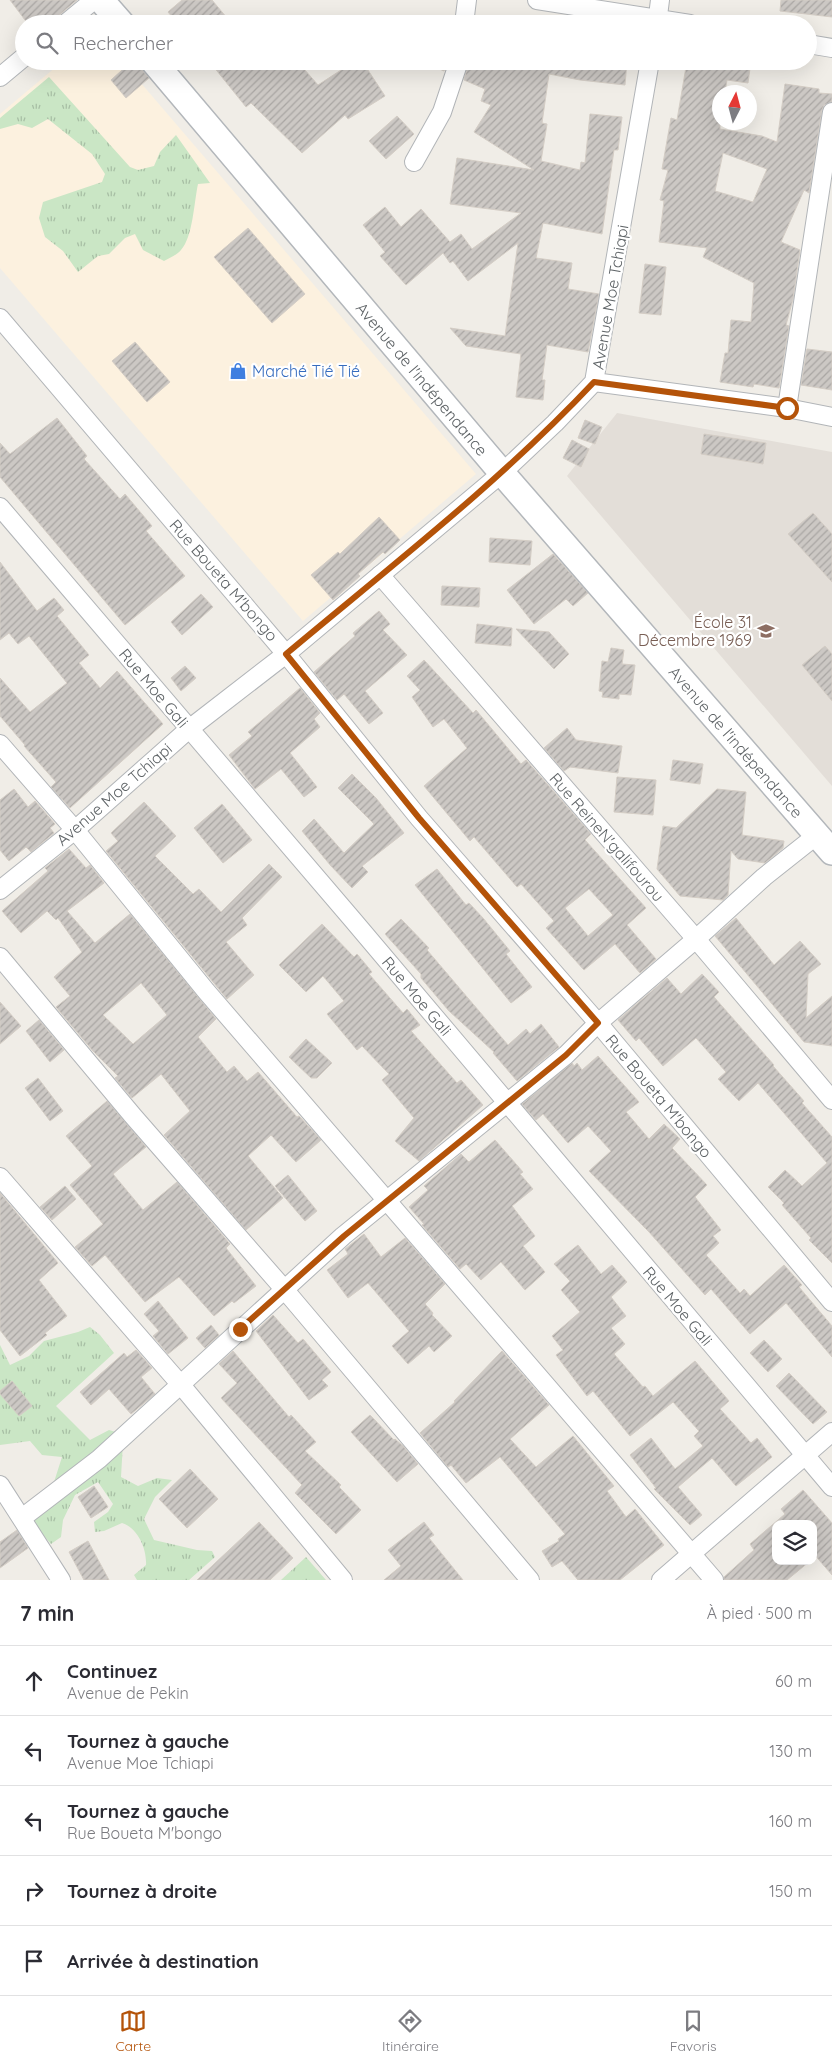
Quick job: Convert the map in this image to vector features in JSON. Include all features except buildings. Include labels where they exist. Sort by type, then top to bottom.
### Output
[{"type":"street","points":[[76,15],[94,0]]},
{"type":"street","points":[[102,0],[114,15]]},
{"type":"street","points":[[465,15],[467,0]]},
{"type":"street","points":[[537,0],[623,15]]},
{"type":"street","points":[[658,15],[660,0]]},
{"type":"street","points":[[817,46],[832,48]]},
{"type":"street","points":[[2,70],[15,63]]},
{"type":"street","name":"Avenue de l'indépendance","points":[[161,70],[502,473],[825,844]]},
{"type":"street","points":[[414,162],[442,112],[456,70]]},
{"type":"street","name":"Avenue Moe Tchiapi","points":[[0,890],[75,830],[189,729],[286,654],[502,473],[555,424],[594,382],[648,70]]},
{"type":"street","points":[[787,408],[832,112]]},
{"type":"street","name":"Rue Boueta M'bongo","points":[[0,318],[286,654],[419,818],[598,1023],[832,1302]]},
{"type":"street","points":[[594,382],[787,408],[832,417]]},
{"type":"street","name":"Rue Moe Gali","points":[[0,507],[832,1487]]},
{"type":"street","name":"Rue ReineN'galifourou","points":[[380,575],[696,939],[832,1100]]},
{"type":"street","points":[[0,744],[75,830],[206,991],[714,1580]]},
{"type":"street","points":[[22,1518],[99,1459],[344,1236],[566,1055],[598,1023],[696,939],[764,877],[825,844]]},
{"type":"street","points":[[0,957],[133,1116],[284,1289],[530,1580]]},
{"type":"street","points":[[0,1177],[181,1385],[343,1580]]},
{"type":"street","points":[[661,1580],[832,1432]]},
{"type":"street","points":[[0,1485],[61,1580]]},
{"type":"shaded area","name":"Marché Tié Tié","points":[[52,70],[130,70],[476,474],[303,621],[0,268],[0,114]]},
{"type":"shaded area","name":"École 31 Décembre 1969","points":[[617,413],[832,452],[832,786],[567,476]]},
{"type":"green space","points":[[49,77],[130,167],[138,170],[154,166],[160,152],[176,135],[210,183],[198,184],[188,237],[181,250],[177,253],[164,261],[143,250],[135,234],[125,238],[109,254],[98,256],[78,272],[63,251],[45,237],[39,218],[43,202],[102,182],[105,174],[92,154],[48,119],[32,128],[18,124],[0,129],[0,118]]},
{"type":"green space","points":[[90,1327],[100,1335],[114,1353],[56,1406],[90,1440],[109,1430],[119,1433],[54,1482],[62,1457],[42,1455],[30,1441],[0,1445],[0,1345],[10,1365],[29,1356],[44,1341]]},
{"type":"green space","points":[[123,1442],[121,1477],[138,1486],[157,1478],[172,1480],[155,1497],[144,1519],[154,1540],[197,1550],[212,1551],[215,1557],[189,1580],[137,1580],[134,1575],[146,1565],[146,1559],[143,1546],[133,1529],[122,1523],[104,1531],[95,1532],[94,1522],[108,1512],[113,1504],[98,1482],[75,1495],[63,1520],[61,1537],[51,1544],[28,1518]]},
{"type":"green space","points":[[306,1557],[326,1580],[281,1580]]},
{"type":"place","name":"Marché Tié Tié","points":[[238,371]]},
{"type":"place","name":"École 31 Décembre 1969","points":[[766,631]]},
{"type":"route","points":[[240,1329],[344,1236],[566,1055],[598,1023],[419,818],[286,654],[502,473],[555,424],[594,382],[787,408]]}]
